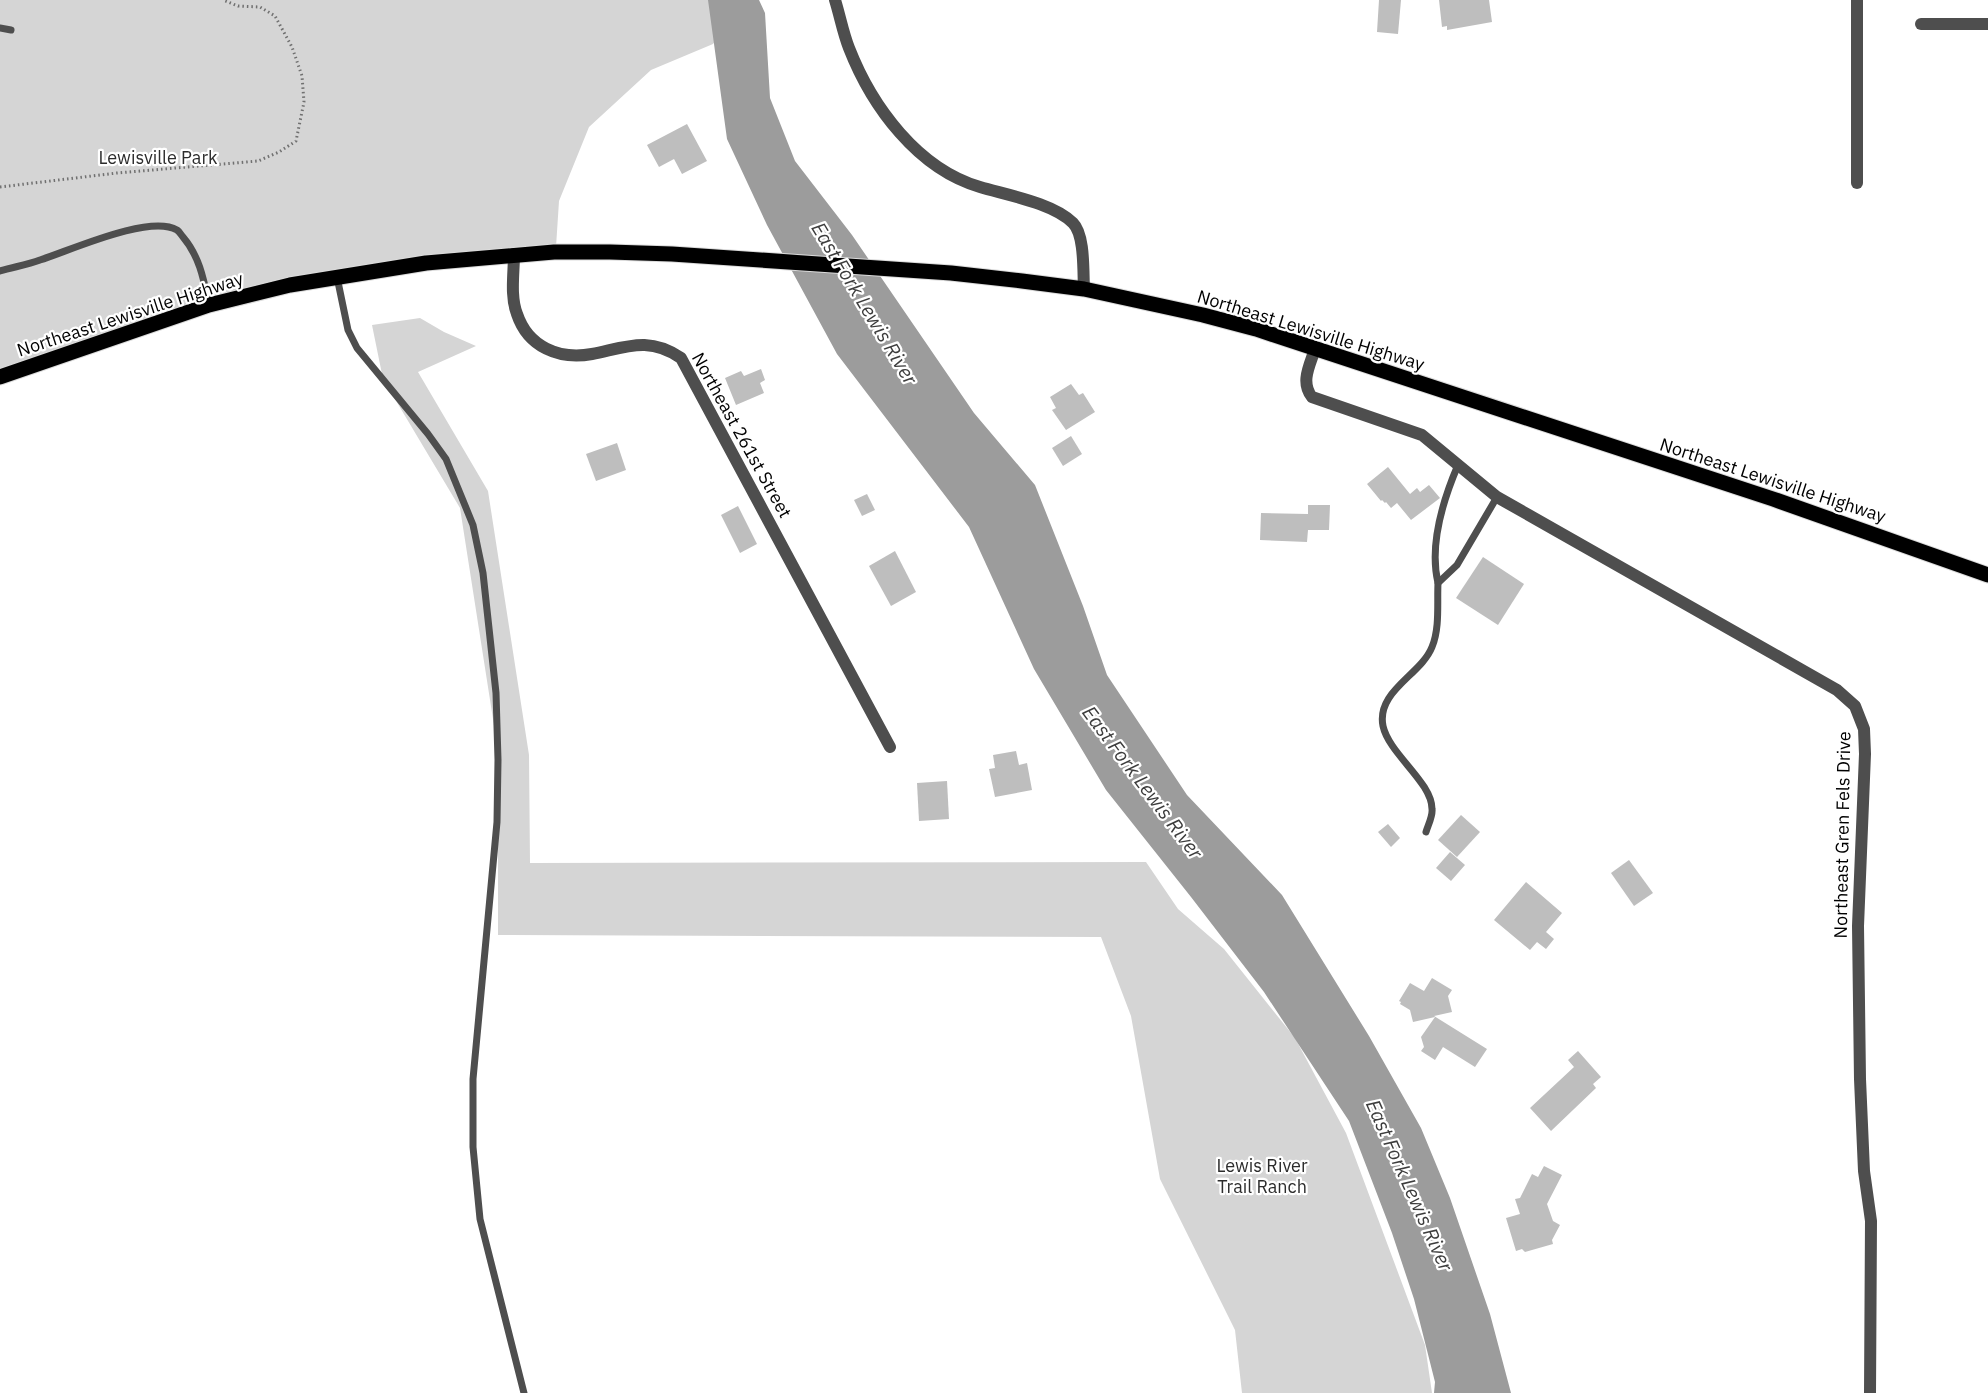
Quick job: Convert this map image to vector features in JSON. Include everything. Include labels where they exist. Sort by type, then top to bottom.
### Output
[{"type":"main road","name":"Northeast Lewisville Highway","points":[[0,377],[209,305],[290,285],[426,262],[514,254],[610,252],[951,273],[1084,289],[1257,329],[1773,499],[1988,575]]},
{"type":"street","points":[[835,0],[849,48],[861,73],[903,137],[938,168],[965,183],[1046,207],[1075,224],[1081,236],[1084,289]]},
{"type":"street","points":[[1857,0],[1857,183]]},
{"type":"street","points":[[1921,24],[1988,24]]},
{"type":"street","name":"Northeast 261st Street","points":[[514,254],[514,298],[517,314],[525,332],[541,347],[562,354],[588,354],[626,347],[657,345],[681,358],[890,747]]},
{"type":"street","name":"Northeast Gren Fels Drive","points":[[1315,349],[1306,378],[1306,390],[1312,397],[1422,435],[1497,497],[1837,690],[1855,706],[1864,729],[1865,754],[1858,950],[1864,1171],[1871,1221],[1870,1393]]},
{"type":"lane","points":[[0,28],[11,30]]},
{"type":"lane","points":[[0,271],[39,261],[99,238],[157,226],[177,230],[194,249],[209,305]]},
{"type":"lane","points":[[337,277],[348,330],[357,348],[446,459],[473,525],[483,573],[495,693],[498,760],[497,822],[474,1068],[473,1147],[480,1219],[524,1393]]},
{"type":"lane","points":[[1426,831],[1432,809],[1425,789],[1396,750],[1383,727],[1384,709],[1397,688],[1424,663],[1433,646],[1437,622],[1438,583],[1434,566],[1439,526],[1447,490],[1458,465]]},
{"type":"lane","points":[[1438,583],[1457,565],[1497,497]]},
{"type":"path","points":[[0,187],[117,173],[258,161],[279,152],[296,141],[304,102],[302,76],[291,47],[275,16],[260,7],[238,6],[223,0]]},
{"type":"green space","name":"Lewisville Park","points":[[0,0],[713,0],[719,36],[713,44],[651,70],[589,127],[559,201],[556,247],[290,285],[0,377]]},
{"type":"green space","name":"Lewis River Trail Ranch","points":[[420,318],[476,346],[418,372],[488,491],[529,755],[530,863],[1146,862],[1178,909],[1224,949],[1295,1038],[1346,1133],[1425,1345],[1432,1393],[1242,1393],[1235,1330],[1160,1179],[1131,1016],[1101,937],[498,935],[498,751],[460,508],[383,379],[372,325]]},
{"type":"water","name":"East Fork Lewis River","points":[[708,0],[759,0],[765,13],[770,98],[795,161],[852,235],[974,413],[1035,485],[1083,606],[1107,675],[1187,795],[1282,895],[1369,1036],[1421,1128],[1450,1198],[1490,1314],[1511,1393],[1434,1393],[1435,1382],[1414,1299],[1392,1233],[1349,1121],[1264,992],[1106,790],[1034,669],[969,527],[837,354],[767,225],[727,139]]},
{"type":"building","points":[[1379,0],[1401,0],[1398,34],[1377,32]]},
{"type":"building","points":[[1439,0],[1489,0],[1492,22],[1447,30],[1447,26],[1442,27]]},
{"type":"building","points":[[687,124],[707,161],[682,174],[674,159],[659,167],[647,145]]},
{"type":"building","points":[[761,369],[765,380],[760,383],[764,393],[736,405],[725,378],[741,371],[744,376]]},
{"type":"building","points":[[1071,384],[1079,395],[1083,393],[1095,412],[1066,430],[1052,410],[1056,408],[1050,397]]},
{"type":"building","points":[[1071,436],[1082,454],[1063,466],[1052,448]]},
{"type":"building","points":[[617,443],[626,470],[596,481],[586,454]]},
{"type":"building","points":[[1388,467],[1410,494],[1417,488],[1420,492],[1429,485],[1440,498],[1411,520],[1397,503],[1391,508],[1386,502],[1381,501],[1367,484]]},
{"type":"building","points":[[867,494],[875,510],[862,516],[854,500]]},
{"type":"building","points":[[1308,505],[1330,505],[1329,530],[1308,530],[1307,542],[1260,540],[1261,513],[1308,514]]},
{"type":"building","points":[[738,506],[757,544],[740,553],[721,515]]},
{"type":"building","points":[[895,551],[916,592],[891,606],[869,566]]},
{"type":"building","points":[[1483,557],[1524,584],[1498,625],[1456,598]]},
{"type":"building","points":[[1016,751],[1019,765],[1027,763],[1032,790],[995,797],[989,769],[995,768],[993,755]]},
{"type":"building","points":[[947,781],[949,819],[919,821],[917,783]]},
{"type":"building","points":[[1461,815],[1480,832],[1457,857],[1438,840]]},
{"type":"building","points":[[1388,824],[1400,838],[1391,847],[1378,832]]},
{"type":"building","points":[[1450,852],[1465,865],[1451,881],[1436,868]]},
{"type":"building","points":[[1629,860],[1653,893],[1634,906],[1611,873]]},
{"type":"building","points":[[1526,882],[1562,913],[1546,932],[1554,939],[1546,949],[1537,942],[1530,950],[1494,920]]},
{"type":"building","points":[[1432,978],[1452,990],[1448,996],[1452,1012],[1434,1016],[1487,1049],[1475,1067],[1443,1047],[1435,1060],[1421,1051],[1424,1047],[1421,1037],[1435,1017],[1413,1022],[1410,1010],[1399,1001],[1410,983],[1424,991]]},
{"type":"building","points":[[1578,1051],[1601,1077],[1593,1084],[1596,1088],[1551,1131],[1530,1108],[1574,1067],[1568,1060]]},
{"type":"building","points":[[1544,1166],[1562,1175],[1547,1204],[1553,1221],[1560,1225],[1552,1240],[1553,1244],[1525,1252],[1522,1249],[1516,1251],[1506,1218],[1520,1214],[1515,1199],[1520,1198],[1532,1174],[1538,1177]]}]
